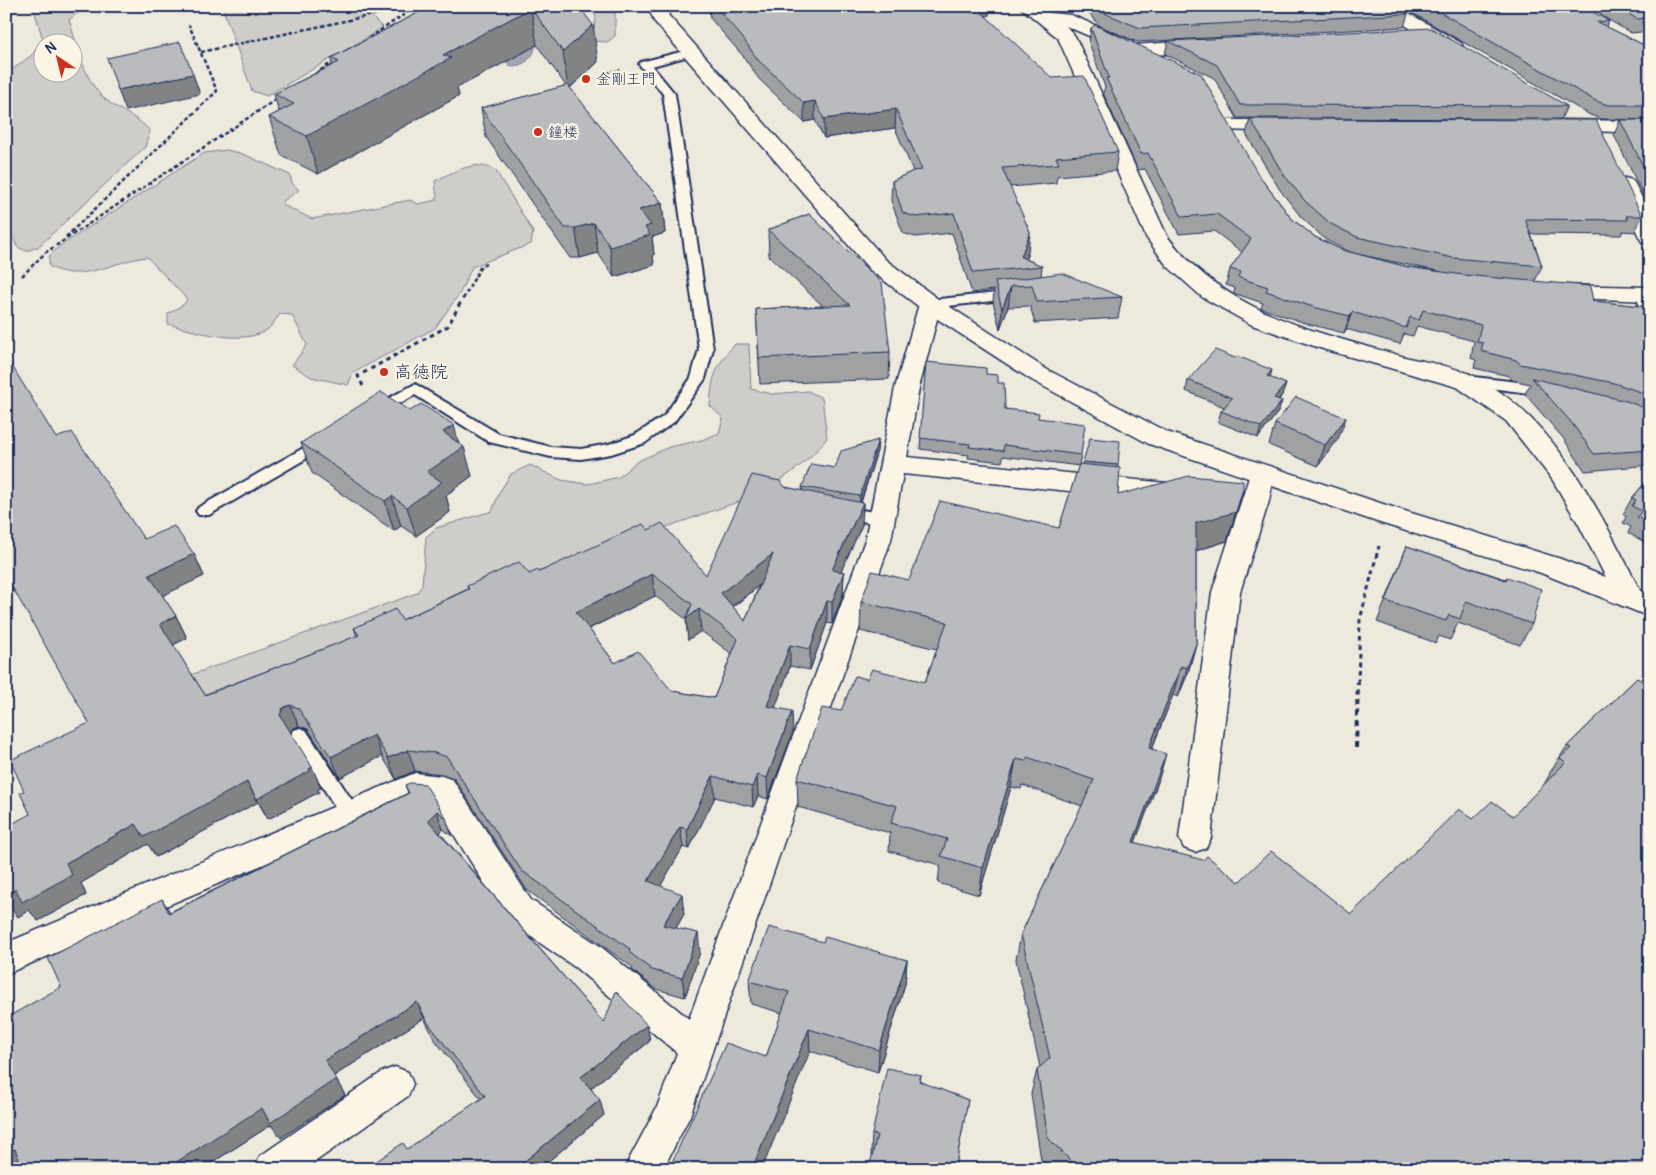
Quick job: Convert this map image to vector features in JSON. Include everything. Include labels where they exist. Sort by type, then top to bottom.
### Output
[{"type":"street","points":[[657,6],[660,17],[878,265],[930,304],[1038,374],[1158,438],[1251,491],[1386,515],[1551,566],[1640,602]]},
{"type":"street","points":[[1383,6],[1471,56]]},
{"type":"street","points":[[1037,12],[1065,19],[1174,67]]},
{"type":"street","points":[[1037,12],[1066,36],[1157,237],[1175,261],[1210,292],[1260,320],[1334,345],[1465,381],[1515,416],[1561,473],[1640,602]]},
{"type":"street","points":[[1399,34],[1429,33]]},
{"type":"street","points":[[1134,50],[1223,44]]},
{"type":"street","points":[[1217,106],[1233,134],[1308,126]]},
{"type":"street","points":[[1561,108],[1602,135]]},
{"type":"street","points":[[1538,126],[1602,135],[1650,127]]},
{"type":"street","points":[[1618,169],[1650,237]]},
{"type":"street","points":[[1535,290],[1646,294]]},
{"type":"street","points":[[643,1169],[672,1116],[789,783],[878,540],[907,388],[930,304]]},
{"type":"street","points":[[892,464],[1197,495]]},
{"type":"street","points":[[1195,838],[1226,592],[1251,491]]},
{"type":"street","points":[[6,959],[415,786],[442,789],[519,910],[588,957],[696,1047]]},
{"type":"street","points":[[273,1169],[395,1084]]},
{"type":"lane","points":[[359,421],[415,389],[494,438],[551,452],[581,454],[611,449],[640,439],[669,419],[698,379],[706,349],[669,94],[645,64],[692,52]]},
{"type":"lane","points":[[930,304],[1024,294]]},
{"type":"lane","points":[[1646,294],[1650,314]]},
{"type":"lane","points":[[1465,381],[1536,389],[1562,396]]},
{"type":"lane","points":[[204,511],[333,436]]},
{"type":"lane","points":[[828,509],[882,519]]},
{"type":"lane","points":[[300,735],[350,814]]},
{"type":"path","points":[[380,6],[385,12]]},
{"type":"path","points":[[201,52],[414,6]]},
{"type":"path","points":[[368,39],[418,6]]},
{"type":"path","points":[[60,243],[217,91],[189,25]]},
{"type":"path","points":[[309,78],[334,61]]},
{"type":"path","points":[[22,276],[45,253],[284,94]]},
{"type":"path","points":[[376,411],[358,376],[448,326],[481,266],[486,264]]},
{"type":"path","points":[[1356,748],[1360,620],[1386,515]]},
{"type":"shaded area","points":[[33,6],[50,6],[65,10],[81,6],[105,6],[76,14],[69,20],[73,32],[41,32]]},
{"type":"shaded area","points":[[222,6],[385,6],[367,12],[383,28],[267,96],[252,91]]},
{"type":"shaded area","points":[[590,6],[615,6],[615,36],[607,42],[592,41],[596,17]]},
{"type":"shaded area","points":[[531,43],[535,47],[529,59],[518,66],[509,66],[507,60]]},
{"type":"shaded area","points":[[32,55],[32,82],[82,82],[82,60],[87,74],[98,92],[106,100],[140,122],[150,131],[145,147],[38,247],[26,251],[17,247],[12,235],[6,235],[6,74]]},
{"type":"shaded area","points":[[227,150],[243,154],[290,175],[292,183],[299,190],[283,201],[283,205],[312,219],[410,200],[418,204],[437,200],[435,181],[465,168],[473,166],[488,167],[496,171],[533,232],[531,244],[472,267],[460,293],[435,328],[353,373],[348,385],[311,377],[292,365],[307,345],[292,315],[280,314],[268,329],[246,337],[219,336],[168,324],[168,314],[184,304],[187,299],[147,257],[85,272],[61,271],[49,266],[49,256],[60,246],[204,153]]},
{"type":"shaded area","points":[[735,344],[749,344],[751,389],[772,394],[808,391],[822,398],[827,438],[798,468],[776,483],[738,502],[443,605],[194,698],[152,689],[417,593],[422,585],[426,537],[436,528],[492,511],[500,491],[511,474],[530,465],[561,480],[588,484],[619,477],[636,462],[669,447],[702,440],[719,433],[723,418],[710,406],[712,387],[719,366]]},
{"type":"building","points":[[431,6],[583,6],[584,13],[593,25],[563,52],[531,8],[443,55],[451,58],[307,136],[269,117],[294,104],[274,94],[339,62],[331,58]]},
{"type":"building","points":[[715,6],[975,6],[1052,78],[1084,76],[1118,152],[1056,157],[1059,164],[1002,168],[1030,232],[1021,257],[1042,266],[973,273],[954,213],[916,217],[903,213],[892,181],[913,171],[922,170],[896,109],[824,119],[815,101],[804,103],[758,60],[742,37]]},
{"type":"building","points":[[1097,6],[1397,6],[1408,14],[1140,28],[1102,12]]},
{"type":"building","points":[[1429,6],[1588,6],[1593,12],[1609,21],[1597,22],[1650,48],[1650,105],[1608,105],[1596,101]]},
{"type":"building","points":[[1616,6],[1650,6],[1650,18],[1637,19]]},
{"type":"building","points":[[1095,25],[1201,74],[1259,176],[1292,219],[1315,237],[1342,250],[1408,267],[1463,275],[1590,286],[1593,301],[1650,307],[1650,395],[1614,383],[1520,364],[1516,360],[1481,351],[1483,343],[1477,342],[1481,325],[1423,310],[1419,320],[1410,317],[1406,328],[1352,312],[1350,316],[1313,307],[1266,291],[1268,287],[1240,278],[1238,276],[1241,272],[1230,269],[1251,239],[1217,214],[1182,217],[1148,153],[1141,154],[1106,78],[1109,78],[1091,28]]},
{"type":"building","points":[[1431,28],[1567,106],[1240,105],[1217,65],[1168,41]]},
{"type":"building","points":[[180,42],[193,74],[118,90],[107,58]]},
{"type":"building","points":[[568,85],[662,203],[639,210],[651,225],[645,227],[650,235],[610,247],[594,223],[575,228],[565,228],[481,108]]},
{"type":"building","points":[[1250,119],[1596,120],[1642,216],[1626,216],[1628,220],[1525,219],[1542,266],[1453,258],[1357,237],[1331,224],[1305,201],[1284,175]]},
{"type":"building","points":[[1620,120],[1650,120],[1650,180]]},
{"type":"building","points":[[809,214],[882,283],[890,352],[759,358],[756,309],[850,305],[768,230]]},
{"type":"building","points":[[1062,273],[1122,297],[1037,302],[1032,285],[1011,286],[1002,309],[995,282]]},
{"type":"building","points":[[1215,350],[1235,358],[1237,356],[1272,370],[1267,376],[1286,384],[1274,398],[1282,401],[1261,427],[1221,411],[1232,398],[1188,380]]},
{"type":"building","points":[[6,356],[56,438],[72,432],[144,539],[174,526],[194,554],[149,575],[176,616],[160,624],[205,695],[359,635],[354,628],[395,609],[402,620],[469,589],[467,586],[519,562],[529,574],[538,570],[539,572],[643,524],[648,530],[662,523],[706,575],[752,475],[780,481],[785,487],[863,503],[832,570],[844,572],[832,602],[827,601],[810,649],[790,645],[767,706],[792,711],[767,778],[757,775],[752,787],[713,776],[687,829],[680,827],[648,881],[682,894],[663,925],[698,933],[682,978],[652,970],[629,952],[630,949],[521,870],[447,757],[435,753],[408,750],[388,758],[374,735],[331,757],[298,708],[290,705],[283,708],[280,715],[312,767],[309,769],[310,771],[257,799],[247,782],[144,837],[136,824],[66,863],[72,875],[22,902],[16,889],[6,895],[6,827],[30,814],[20,793],[24,791],[10,760],[89,723],[6,576]],"holes":[[[773,554],[745,621],[721,593]],[[652,574],[692,604],[686,619],[699,609],[738,639],[714,698],[672,691],[638,651],[615,663],[576,612]]]},
{"type":"building","points":[[926,362],[986,368],[986,374],[998,375],[998,383],[1004,383],[1005,409],[1039,413],[1038,418],[1085,424],[1081,455],[1004,445],[1003,451],[969,447],[970,444],[920,438]]},
{"type":"building","points":[[1532,378],[1626,401],[1650,410],[1650,450],[1594,454],[1571,422]]},
{"type":"building","points":[[381,392],[410,411],[421,404],[454,425],[443,432],[464,447],[427,472],[442,482],[407,507],[392,496],[385,501],[301,443]]},
{"type":"building","points":[[1296,397],[1346,418],[1325,445],[1275,424]]},
{"type":"building","points":[[1090,438],[1120,441],[1118,465],[1083,462]]},
{"type":"building","points":[[878,440],[860,496],[802,487],[811,464],[835,468],[841,451]]},
{"type":"building","points":[[1079,464],[1120,468],[1118,495],[1189,476],[1243,481],[1243,489],[1236,512],[1196,523],[1196,644],[1187,668],[1181,666],[1149,748],[1166,754],[1133,842],[1203,860],[1207,856],[1239,882],[1271,851],[1351,914],[1459,809],[1473,819],[1492,801],[1513,816],[1566,762],[1560,758],[1571,748],[1567,746],[1637,678],[1650,686],[1650,1169],[1079,1169],[1048,1138],[1037,1070],[1050,1058],[1021,934],[1094,780],[1027,757],[1026,761],[1016,759],[983,868],[941,856],[947,839],[891,823],[897,806],[797,779],[822,708],[841,711],[855,676],[867,679],[872,669],[925,682],[947,622],[861,602],[872,571],[909,580],[940,501],[1059,528]]},
{"type":"building","points":[[1650,477],[1650,523],[1637,517],[1642,511],[1632,506],[1636,500],[1632,498]]},
{"type":"building","points":[[1407,546],[1506,580],[1507,577],[1541,589],[1532,624],[1466,601],[1460,619],[1449,615],[1446,621],[1386,601]]},
{"type":"building","points":[[410,783],[425,784],[446,818],[437,811],[428,820],[604,1023],[616,991],[647,1025],[581,1077],[600,1100],[515,1169],[365,1169],[403,1143],[407,1149],[485,1096],[428,1023],[417,1002],[325,1060],[336,1079],[270,1123],[262,1108],[175,1163],[177,1169],[23,1169],[15,1149],[6,1153],[6,1018],[61,987],[48,958],[162,899],[169,913],[409,793],[405,785]]},
{"type":"building","points":[[769,927],[823,942],[825,937],[907,960],[879,1050],[809,1029],[752,1169],[669,1169],[726,1043],[766,1057],[789,992],[749,981]]},
{"type":"building","points":[[887,1068],[921,1075],[919,1081],[968,1100],[955,1169],[869,1169],[877,1135],[872,1134]]},
{"type":"place","name":"金剛王門","points":[[586,79]]},
{"type":"place","name":"鐘楼","points":[[538,132]]},
{"type":"place","name":"高徳院","points":[[384,372]]}]
